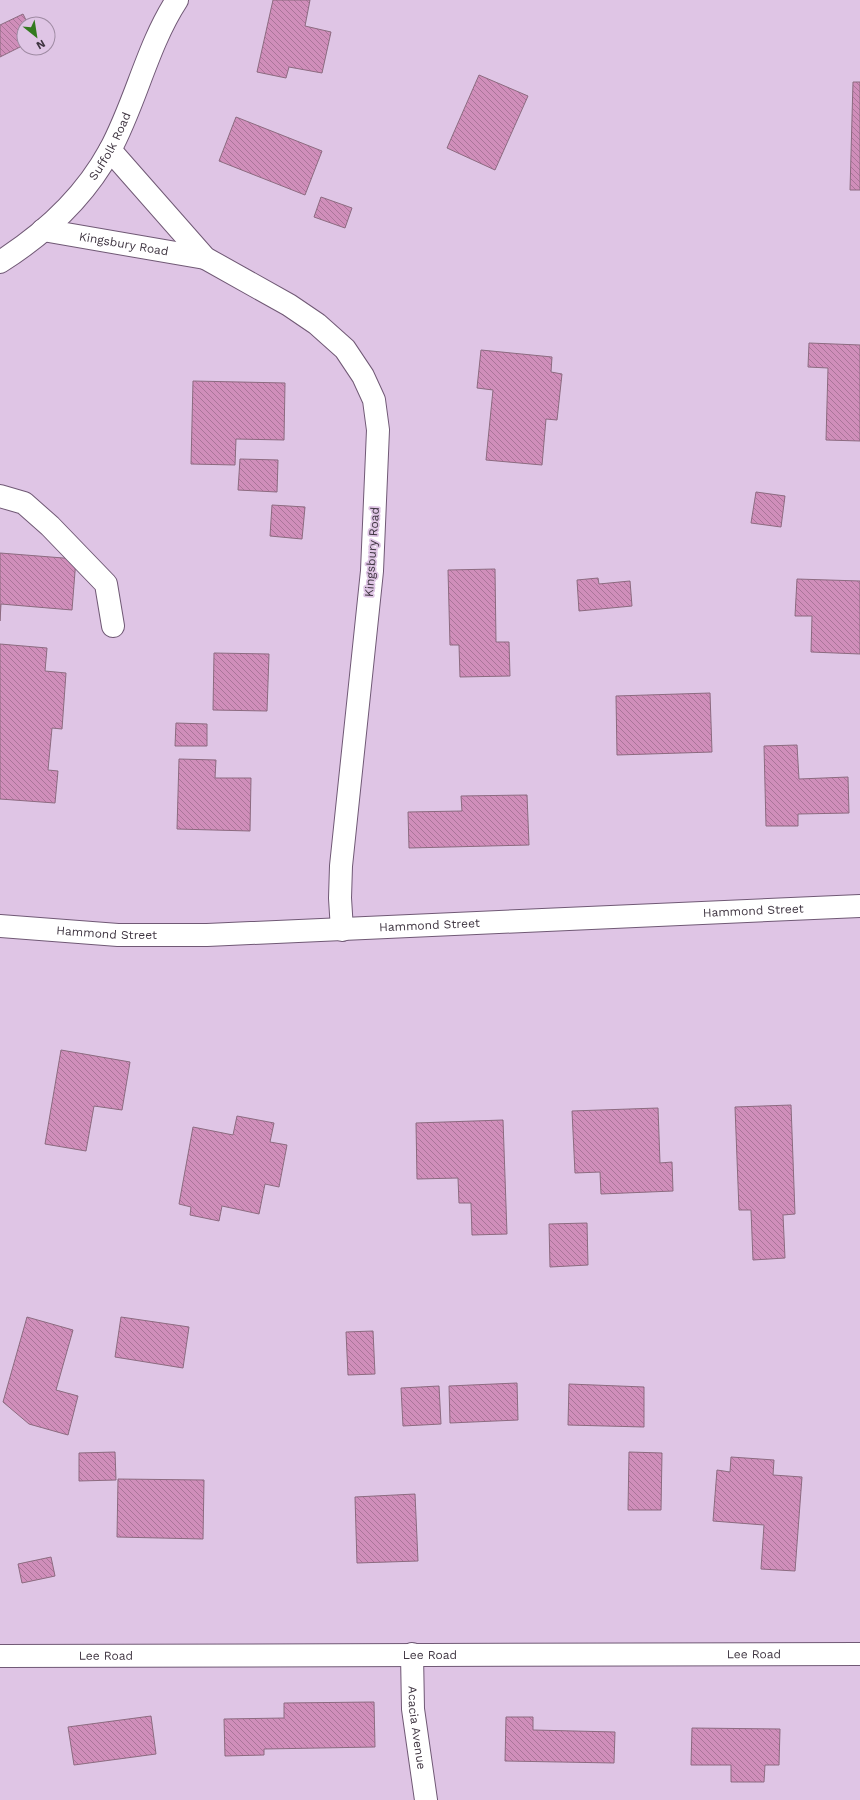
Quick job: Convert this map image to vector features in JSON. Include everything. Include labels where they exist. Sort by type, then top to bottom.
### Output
[{"type":"street","name":"Suffolk Road","points":[[0,262],[43,230],[69,206],[92,177],[110,150],[154,45],[177,0]]},
{"type":"street","name":"Kingsbury Road","points":[[110,150],[204,258]]},
{"type":"street","name":"Kingsbury Road","points":[[43,230],[204,258],[289,305],[317,324],[345,349],[364,376],[374,400],[378,430],[372,572],[341,866],[340,898],[342,930]]},
{"type":"street","points":[[0,496],[24,503],[50,526],[106,584],[113,626]]},
{"type":"street","name":"Hammond Street","points":[[0,926],[118,935],[207,935],[860,906]]},
{"type":"street","name":"Acacia Avenue","points":[[412,1654],[413,1709],[426,1800]]},
{"type":"street","name":"Lee Road","points":[[0,1656],[860,1654]]},
{"type":"building","points":[[273,0],[310,0],[305,26],[331,32],[322,73],[289,67],[286,78],[257,72]]},
{"type":"building","points":[[16,17],[16,49],[0,57],[0,25]]},
{"type":"building","points":[[479,75],[528,96],[495,170],[447,148]]},
{"type":"building","points":[[853,82],[860,82],[860,190],[850,190]]},
{"type":"building","points":[[236,117],[322,151],[305,195],[219,161]]},
{"type":"building","points":[[321,197],[352,208],[345,228],[314,217]]},
{"type":"building","points":[[809,343],[860,345],[860,441],[826,440],[828,368],[808,367]]},
{"type":"building","points":[[481,350],[552,357],[551,372],[562,374],[557,420],[546,419],[542,465],[486,460],[493,390],[477,388]]},
{"type":"building","points":[[193,381],[285,383],[284,440],[236,439],[235,465],[191,464]]},
{"type":"building","points":[[240,459],[278,460],[277,492],[238,490]]},
{"type":"building","points":[[756,492],[785,496],[781,527],[751,523]]},
{"type":"building","points":[[272,505],[305,507],[302,539],[270,536]]},
{"type":"building","points":[[0,553],[76,559],[72,610],[1,604],[0,621]]},
{"type":"building","points":[[495,569],[496,642],[509,642],[510,676],[460,677],[459,645],[450,645],[448,570]]},
{"type":"building","points":[[598,578],[599,584],[630,581],[632,606],[579,611],[577,580]]},
{"type":"building","points":[[797,579],[860,581],[860,654],[811,652],[812,616],[795,616]]},
{"type":"building","points":[[0,644],[47,648],[45,671],[66,673],[62,729],[52,728],[48,770],[58,771],[55,803],[0,799]]},
{"type":"building","points":[[214,653],[269,654],[267,711],[213,710]]},
{"type":"building","points":[[710,693],[712,752],[617,755],[616,696]]},
{"type":"building","points":[[176,723],[207,724],[207,746],[175,746]]},
{"type":"building","points":[[797,745],[799,779],[848,777],[849,813],[798,814],[798,826],[766,826],[764,746]]},
{"type":"building","points":[[179,759],[216,760],[215,778],[251,778],[250,831],[177,829]]},
{"type":"building","points":[[527,795],[529,845],[409,848],[408,812],[462,811],[461,796]]},
{"type":"building","points":[[61,1050],[130,1062],[122,1110],[94,1106],[86,1151],[45,1144]]},
{"type":"building","points":[[791,1105],[795,1214],[783,1215],[785,1258],[753,1260],[751,1210],[739,1210],[735,1107]]},
{"type":"building","points":[[658,1108],[660,1163],[672,1162],[673,1191],[601,1194],[600,1172],[575,1173],[572,1111]]},
{"type":"building","points":[[237,1116],[274,1123],[270,1142],[287,1145],[279,1187],[265,1184],[259,1214],[222,1206],[219,1221],[190,1215],[191,1207],[179,1204],[193,1127],[233,1135]]},
{"type":"building","points":[[503,1120],[507,1234],[472,1235],[471,1203],[459,1203],[458,1178],[417,1179],[416,1123]]},
{"type":"building","points":[[587,1223],[588,1265],[550,1267],[549,1224]]},
{"type":"building","points":[[27,1317],[73,1330],[56,1390],[78,1396],[68,1435],[29,1424],[3,1402]]},
{"type":"building","points":[[121,1317],[189,1327],[183,1368],[115,1357]]},
{"type":"building","points":[[373,1331],[375,1374],[348,1375],[346,1332]]},
{"type":"building","points":[[517,1383],[518,1420],[450,1423],[449,1386]]},
{"type":"building","points":[[569,1384],[644,1387],[644,1427],[568,1425]]},
{"type":"building","points":[[439,1386],[441,1424],[403,1426],[401,1388]]},
{"type":"building","points":[[115,1452],[116,1480],[79,1481],[79,1453]]},
{"type":"building","points":[[629,1452],[662,1453],[661,1510],[628,1510]]},
{"type":"building","points":[[731,1457],[774,1460],[773,1475],[802,1477],[795,1571],[761,1569],[764,1525],[713,1521],[717,1470],[730,1472]]},
{"type":"building","points":[[118,1479],[204,1480],[203,1539],[117,1537]]},
{"type":"building","points":[[415,1494],[418,1561],[357,1563],[355,1497]]},
{"type":"building","points":[[51,1557],[55,1576],[22,1583],[18,1564]]},
{"type":"building","points":[[374,1702],[375,1747],[264,1749],[264,1755],[225,1756],[224,1719],[284,1718],[284,1703]]},
{"type":"building","points":[[151,1716],[156,1754],[74,1765],[68,1727]]},
{"type":"building","points":[[506,1717],[533,1717],[533,1730],[615,1732],[614,1763],[505,1761]]},
{"type":"building","points":[[692,1728],[780,1729],[779,1765],[765,1765],[764,1782],[731,1782],[731,1765],[691,1765]]}]
